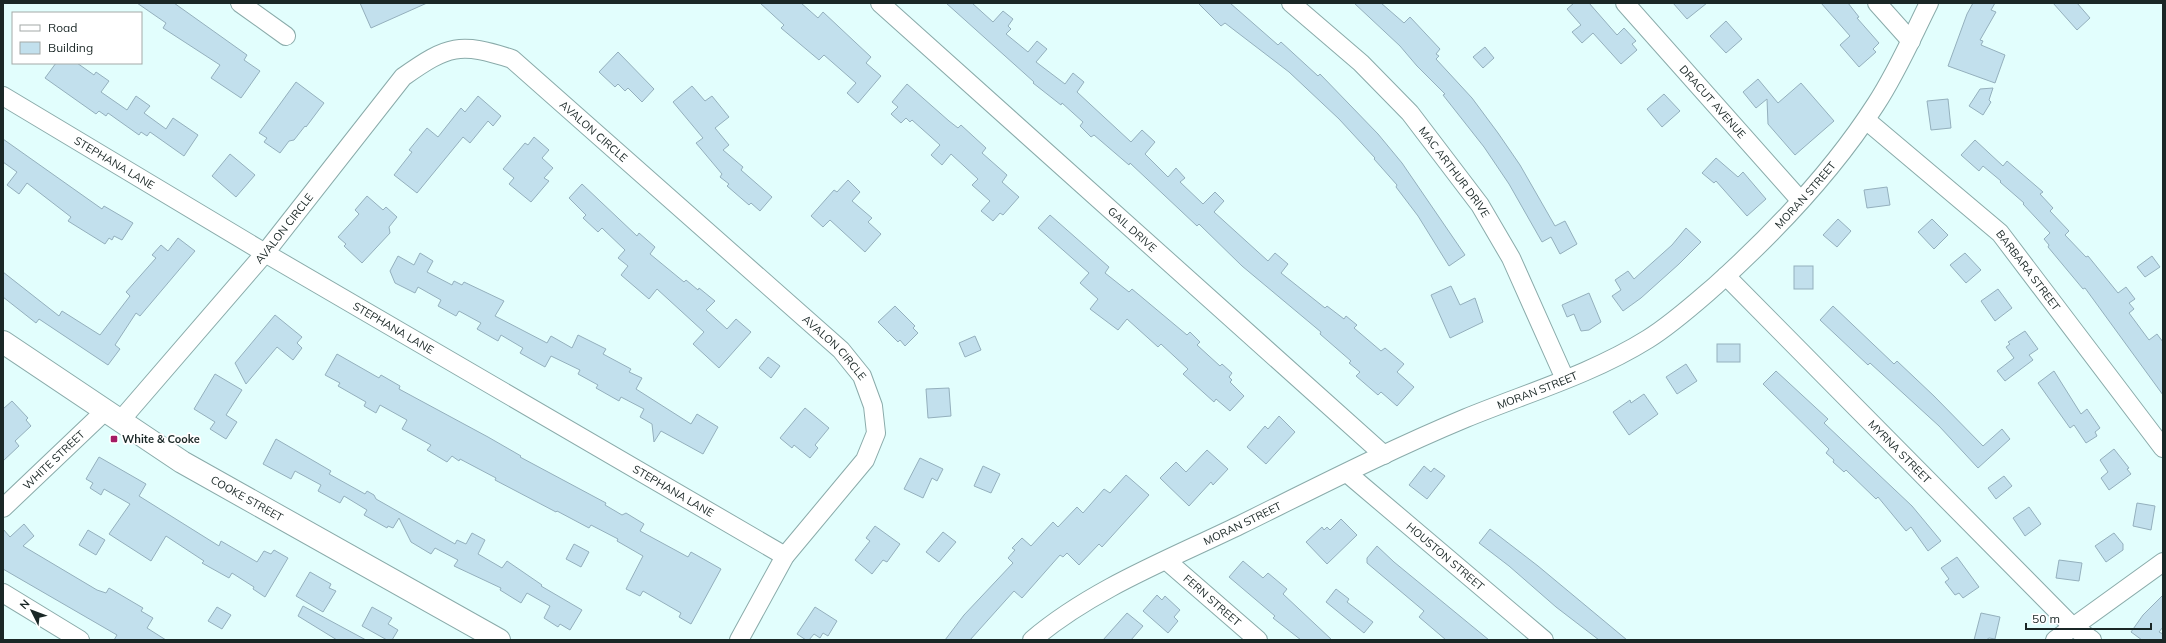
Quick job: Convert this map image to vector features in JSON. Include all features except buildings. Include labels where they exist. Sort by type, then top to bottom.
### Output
[{"type":"main road","name":"COOKE STREET","points":[[3,342],[112,416],[215,481],[499,640]]},
{"type":"street","points":[[240,3],[286,36]]},
{"type":"street","name":"GAIL DRIVE","points":[[880,3],[1384,455]]},
{"type":"street","name":"MAC ARTHUR DRIVE","points":[[1291,3],[1361,63],[1410,113],[1480,205],[1511,258],[1565,379]]},
{"type":"street","name":"DRACUT AVENUE","points":[[1626,3],[1800,200]]},
{"type":"street","points":[[1877,3],[1911,41]]},
{"type":"street","name":"MORAN STREET","points":[[1032,640],[1079,606],[1167,561],[1384,455],[1466,418],[1565,379],[1621,354],[1649,338],[1677,319],[1726,276],[1800,200],[1866,120],[1888,85],[1929,3]]},
{"type":"street","name":"AVALON CIRCLE","points":[[112,416],[265,253],[403,77],[426,61],[453,49],[482,49],[512,59],[841,350],[862,376],[873,406],[876,433],[865,460],[786,556],[739,640]]},
{"type":"street","name":"STEPHANA LANE","points":[[3,96],[265,253],[786,556]]},
{"type":"street","name":"BARBARA STREET","points":[[1866,120],[2000,233],[2163,448]]},
{"type":"street","name":"MYRNA STREET","points":[[1726,276],[2073,627],[2092,640]]},
{"type":"street","name":"WHITE STREET","points":[[3,508],[112,416]]},
{"type":"street","name":"HOUSTON STREET","points":[[1347,473],[1544,640]]},
{"type":"street","name":"FERN STREET","points":[[1167,561],[1258,640]]},
{"type":"street","points":[[2055,640],[2163,562]]},
{"type":"street","points":[[3,593],[80,640]]},
{"type":"place","name":"White & Cooke","points":[[114,439]]}]
